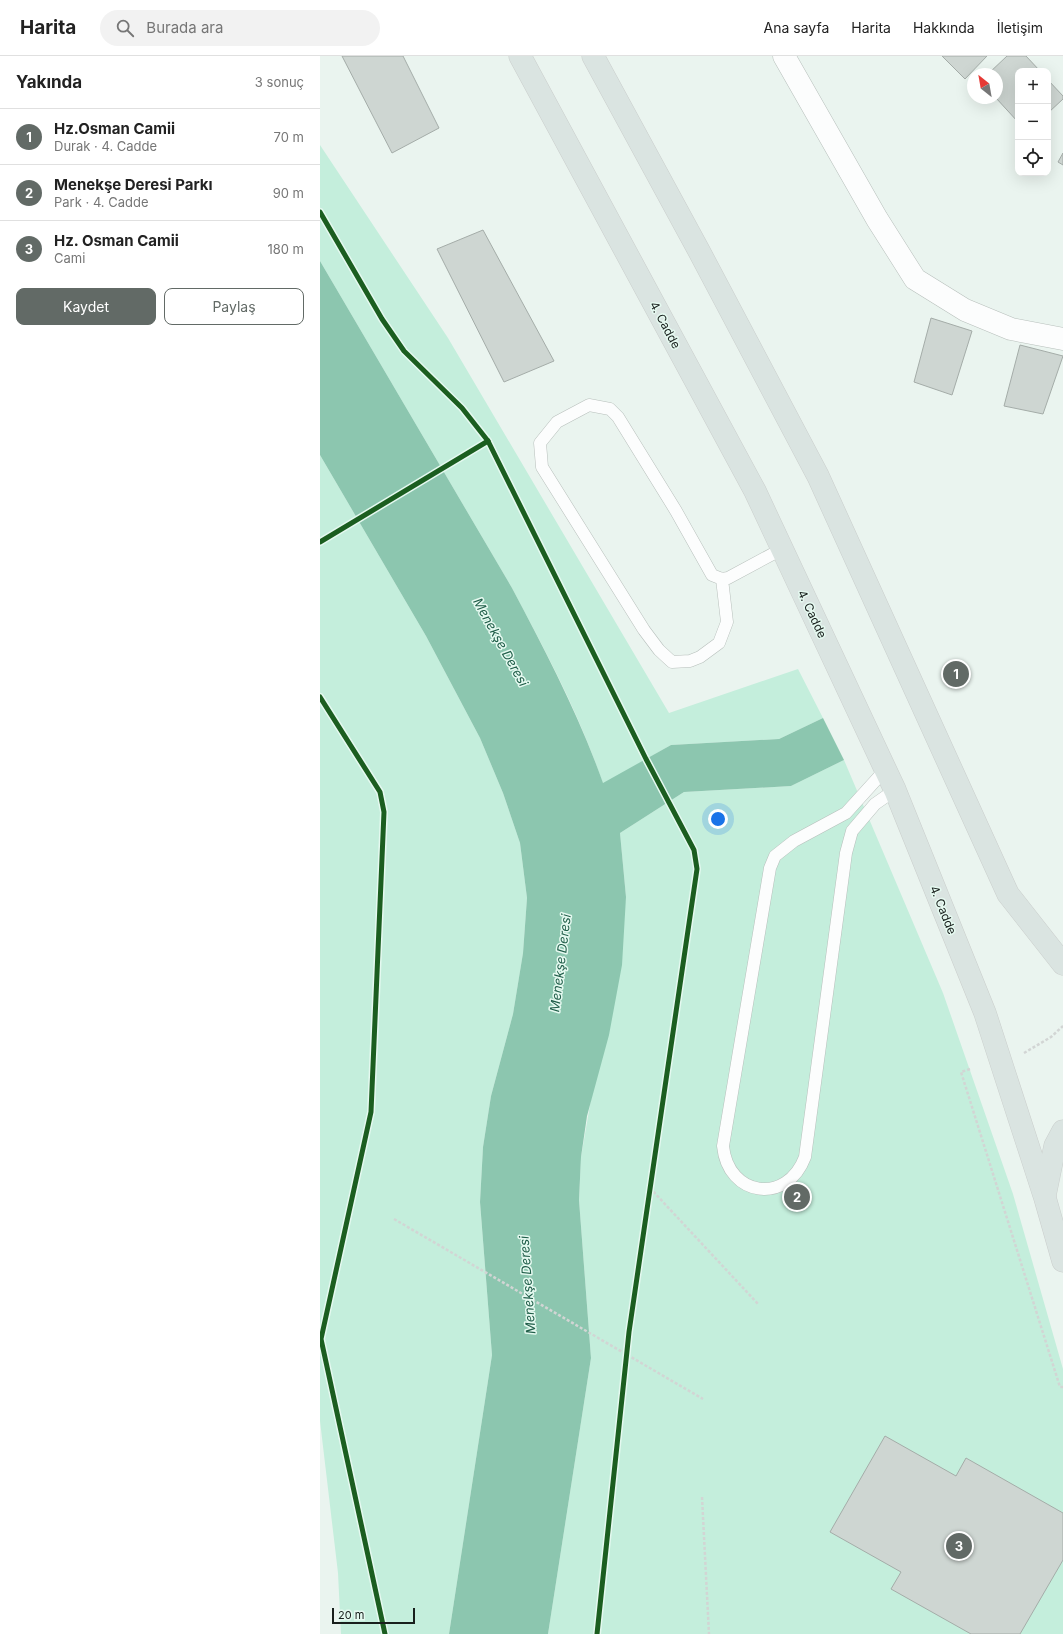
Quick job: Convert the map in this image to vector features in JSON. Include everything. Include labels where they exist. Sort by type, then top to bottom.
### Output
[{"type":"main road","name":"4. Cadde","points":[[520,56],[755,491],[895,790],[985,1013],[1045,1198],[1063,1261]]},
{"type":"main road","points":[[593,56],[699,251],[818,476],[1008,894],[1063,964]]},
{"type":"main road","points":[[1045,1198],[1055,1146],[1063,1131]]},
{"type":"street","points":[[784,56],[877,219],[915,279],[965,310],[1011,328],[1063,339]]},
{"type":"lane","points":[[722,579],[727,622],[719,643],[700,657],[690,662],[672,662],[659,650],[644,630],[542,467],[540,443],[557,422],[589,405],[610,409],[618,418],[676,511],[712,575],[722,579],[728,578],[782,549]]},
{"type":"lane","points":[[885,770],[846,813],[794,841],[775,856],[770,868],[723,1146],[724,1157],[730,1171],[741,1182],[752,1188],[769,1189],[779,1186],[791,1179],[798,1172],[805,1158],[846,853],[852,831],[875,804],[895,790]]},
{"type":"path","points":[[1024,1053],[1051,1037],[1063,1026]]},
{"type":"path","points":[[970,1069],[961,1072],[1060,1388],[1063,1387]]},
{"type":"path","points":[[649,1195],[651,1180]]},
{"type":"path","points":[[650,1188],[759,1305]]},
{"type":"path","points":[[394,1219],[703,1399]]},
{"type":"path","points":[[626,1362],[628,1347]]},
{"type":"path","points":[[702,1497],[709,1634]]},
{"type":"shaded area","points":[[320,145],[448,338],[669,713],[798,669],[823,718],[779,739],[671,745],[603,784],[584,733],[573,709],[550,660],[512,588],[320,261]]},
{"type":"shaded area","points":[[320,455],[426,636],[480,738],[503,793],[520,843],[527,898],[523,953],[513,1014],[491,1096],[483,1147],[480,1202],[492,1355],[449,1634],[341,1634],[338,1573],[320,1421]]},
{"type":"shaded area","points":[[844,760],[943,993],[1013,1194],[1063,1369],[1063,1634],[548,1634],[591,1358],[579,1200],[581,1157],[626,897],[620,833],[684,792],[791,786]]},
{"type":"water","name":"Menekşe Deresi","points":[[320,261],[512,588],[573,708],[603,783],[671,745],[779,739],[823,718],[844,760],[791,786],[684,792],[620,833],[626,897],[622,965],[609,1035],[587,1116],[581,1157],[579,1200],[591,1358],[548,1634],[449,1634],[492,1355],[480,1202],[483,1147],[491,1096],[513,1014],[523,953],[527,898],[520,843],[503,793],[480,738],[426,636],[320,455]]},
{"type":"building","points":[[342,56],[403,56],[439,128],[392,153]]},
{"type":"building","points":[[942,56],[987,56],[976,68],[967,68],[967,77],[965,79]]},
{"type":"building","points":[[1007,56],[1026,56],[1037,68],[1015,68],[1015,119],[1002,104],[1003,104],[1003,68],[994,68]]},
{"type":"building","points":[[1051,83],[1063,96],[1063,99],[1051,110]]},
{"type":"building","points":[[1063,153],[1063,165],[1058,162]]},
{"type":"building","points":[[483,230],[554,361],[504,382],[437,249]]},
{"type":"building","points":[[931,318],[972,331],[952,395],[914,382]]},
{"type":"building","points":[[1020,345],[1063,356],[1043,414],[1004,406]]},
{"type":"building","points":[[885,1436],[956,1476],[966,1458],[1063,1513],[1063,1560],[1020,1634],[971,1634],[891,1589],[901,1572],[830,1532]]},
{"type":"cycle path","points":[[320,212],[382,319],[404,351],[462,408],[488,441]]},
{"type":"cycle path","points":[[320,542],[488,441],[646,759],[694,850],[697,869],[629,1332],[597,1634]]},
{"type":"cycle path","points":[[320,697],[380,792],[384,812],[371,1112],[321,1339],[385,1634]]},
{"type":"place","name":"Hz.Osman Camii","points":[[956,674]]},
{"type":"place","name":"Menekşe Deresi Parkı","points":[[797,1197]]},
{"type":"place","name":"Hz. Osman Camii","points":[[959,1546]]}]
